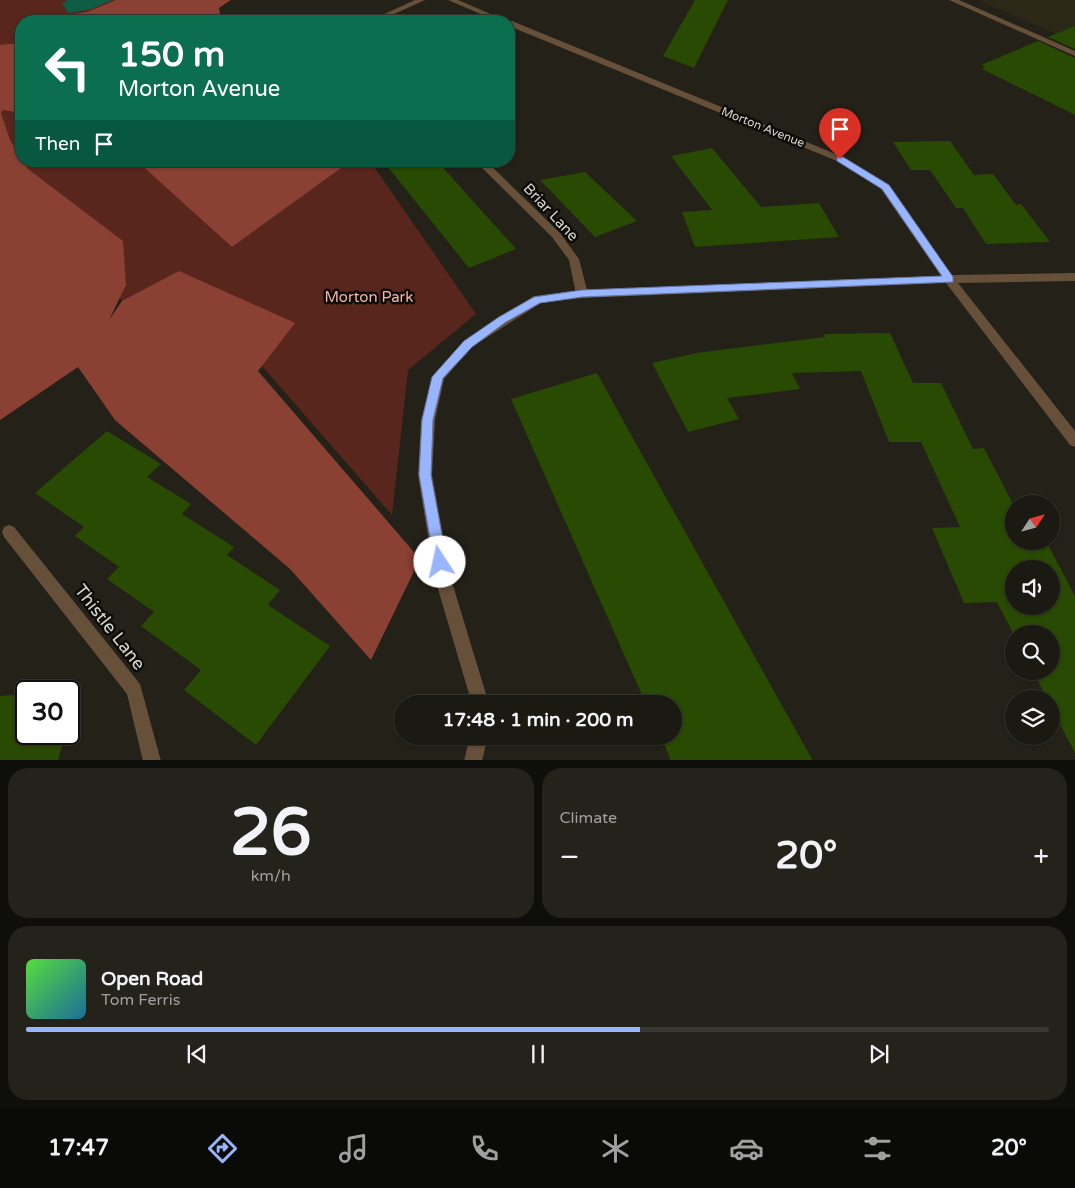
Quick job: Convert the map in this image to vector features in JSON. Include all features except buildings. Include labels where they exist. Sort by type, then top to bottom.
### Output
[{"type":"street","points":[[387,15],[421,0]]},
{"type":"street","points":[[452,0],[489,15]]},
{"type":"street","points":[[953,0],[1075,54]]},
{"type":"street","name":"Morton Avenue","points":[[515,25],[840,159],[886,187],[950,279],[1075,441]]},
{"type":"street","name":"Briar Lane","points":[[486,167],[556,235],[574,259],[582,294]]},
{"type":"street","points":[[478,695],[443,579],[425,475],[428,420],[438,377],[468,344],[538,299],[582,294],[950,279],[1075,277]]},
{"type":"street","name":"Thistle Lane","points":[[9,532],[134,690],[152,760]]},
{"type":"street","points":[[473,760],[477,745]]},
{"type":"shaded area","points":[[67,0],[112,0],[91,9],[69,13],[62,4]]},
{"type":"shaded area","points":[[116,0],[231,0],[219,8],[220,15],[68,15],[87,12]]},
{"type":"shaded area","points":[[978,0],[1075,0],[1075,42]]},
{"type":"shaded area","points":[[15,44],[15,112],[3,110],[1,113],[10,140],[15,148],[15,167],[27,167],[123,241],[126,285],[109,320],[122,301],[179,271],[295,323],[258,371],[420,559],[371,660],[290,569],[115,420],[78,367],[0,420],[0,45]]},
{"type":"shaded area","points":[[144,167],[343,167],[232,247]]},
{"type":"green space","points":[[0,0],[147,0],[104,15],[15,15],[15,47],[0,52]]},
{"type":"green space","name":"Morton Park","points":[[15,106],[15,163],[0,143],[0,111]]},
{"type":"green space","name":"Morton Park","points":[[18,167],[144,167],[202,216],[232,247],[343,167],[374,167],[476,314],[408,370],[392,515],[261,365],[147,323],[114,293]]},
{"type":"route","points":[[440,562],[425,475],[428,420],[438,377],[468,344],[538,299],[582,294],[950,279],[930,254],[886,187],[840,159]]}]
